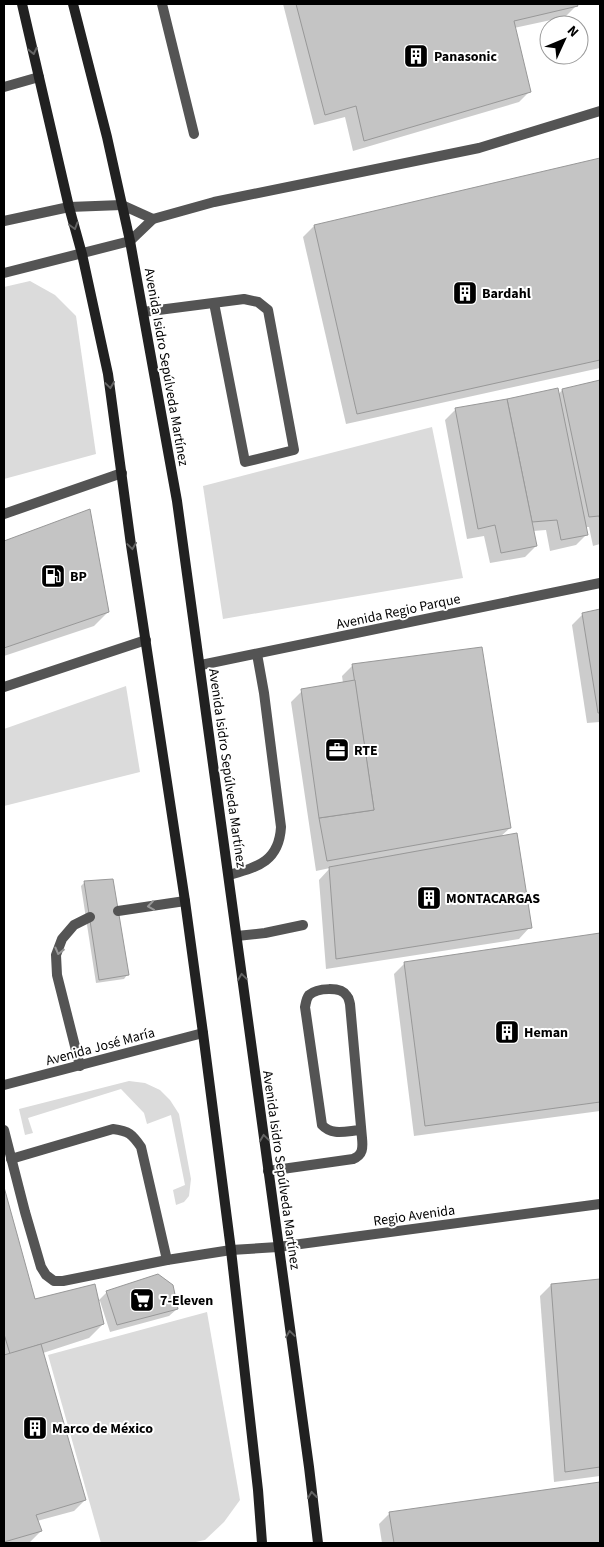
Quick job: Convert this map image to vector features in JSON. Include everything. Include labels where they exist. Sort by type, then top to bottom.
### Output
[{"type":"main road","points":[[22,4],[69,207],[82,254],[108,374],[131,545],[203,1033],[231,1250],[258,1490],[262,1543]]},
{"type":"main road","name":"Avenida Isidro Sepúlveda Martínez","points":[[73,4],[130,241],[177,501],[201,664],[318,1543]]},
{"type":"street","points":[[162,4],[194,134]]},
{"type":"street","points":[[4,88],[39,77]]},
{"type":"street","points":[[4,273],[130,241],[153,219],[214,202],[479,148],[600,110]]},
{"type":"street","points":[[4,221],[69,207],[122,205],[153,219]]},
{"type":"street","points":[[143,312],[244,299],[258,302],[268,310],[294,450],[245,462],[214,303]]},
{"type":"street","points":[[4,514],[122,473]]},
{"type":"street","name":"Avenida Regio Parque","points":[[201,664],[600,583]]},
{"type":"street","points":[[4,688],[146,640]]},
{"type":"street","points":[[229,874],[256,867],[272,856],[280,838],[266,712],[257,654]]},
{"type":"street","points":[[118,910],[185,901]]},
{"type":"street","points":[[80,1066],[57,975],[56,955],[62,939],[74,925],[90,917]]},
{"type":"street","points":[[237,936],[265,934],[303,925]]},
{"type":"street","points":[[268,1171],[354,1159],[359,1157],[362,1152],[361,1130],[350,1004],[347,996],[342,991],[333,989],[317,991],[310,994],[306,1000],[305,1007],[322,1125],[327,1131],[332,1132],[361,1130]]},
{"type":"street","name":"Avenida José María","points":[[4,1085],[203,1033]]},
{"type":"street","points":[[4,1130],[11,1159],[112,1129],[124,1130],[134,1136],[141,1147],[167,1260]]},
{"type":"street","name":"Regio Avenida","points":[[11,1159],[42,1267],[46,1275],[54,1281],[63,1281],[167,1260],[231,1250],[278,1247],[600,1204]]},
{"type":"shaded area","points":[[30,281],[55,295],[76,316],[96,454],[4,479],[4,287]]},
{"type":"shaded area","points":[[432,427],[463,578],[223,619],[203,486]]},
{"type":"shaded area","points":[[126,686],[140,772],[4,806],[4,729]]},
{"type":"shaded area","points":[[129,1081],[145,1083],[160,1090],[170,1100],[179,1114],[191,1179],[189,1196],[184,1202],[176,1205],[173,1190],[185,1185],[171,1115],[147,1124],[144,1113],[121,1089],[28,1118],[33,1133],[25,1135],[19,1109]]},
{"type":"shaded area","points":[[207,1312],[240,1500],[224,1522],[205,1540],[191,1543],[101,1543],[48,1355]]},
{"type":"building","name":"Panasonic","points":[[296,4],[577,4],[578,6],[514,21],[531,92],[364,141],[356,106],[325,115]]},
{"type":"building","name":"Bardahl","points":[[600,158],[600,360],[357,414],[314,225]]},
{"type":"building","points":[[600,380],[600,520],[599,516],[589,517],[562,389]]},
{"type":"building","points":[[558,388],[588,535],[561,540],[557,520],[532,522],[507,399]]},
{"type":"building","points":[[507,399],[537,546],[501,553],[495,525],[478,529],[455,408]]},
{"type":"building","name":"BP","points":[[90,509],[109,612],[4,648],[4,541]]},
{"type":"building","points":[[600,609],[600,713],[598,713],[582,613]]},
{"type":"building","points":[[482,647],[511,828],[327,861],[319,818],[374,810],[352,664]]},
{"type":"building","name":"RTE","points":[[355,680],[374,810],[319,818],[301,689]]},
{"type":"building","name":"MONTACARGAS","points":[[517,833],[532,928],[336,959],[329,867]]},
{"type":"building","points":[[113,879],[129,975],[99,980],[84,881]]},
{"type":"building","name":"Heman","points":[[600,933],[600,1102],[425,1126],[404,962]]},
{"type":"building","points":[[4,1187],[35,1299],[95,1284],[104,1324],[10,1354],[4,1334]]},
{"type":"building","name":"7-Eleven","points":[[158,1274],[173,1285],[178,1309],[117,1325],[106,1291]]},
{"type":"building","points":[[600,1279],[600,1467],[565,1472],[551,1284]]},
{"type":"building","name":"Marco de México","points":[[41,1344],[86,1500],[36,1515],[42,1531],[4,1542],[4,1355]]},
{"type":"building","points":[[600,1482],[600,1543],[394,1543],[389,1512]]},
{"type":"place","name":"Panasonic","points":[[416,56]]},
{"type":"place","name":"Bardahl","points":[[465,293]]},
{"type":"place","name":"BP","points":[[53,576]]},
{"type":"place","name":"RTE","points":[[337,750]]},
{"type":"place","name":"MONTACARGAS","points":[[429,898]]},
{"type":"place","name":"Heman","points":[[507,1032]]},
{"type":"place","name":"7-Eleven","points":[[142,1300]]},
{"type":"place","name":"Marco de México","points":[[35,1428]]}]
